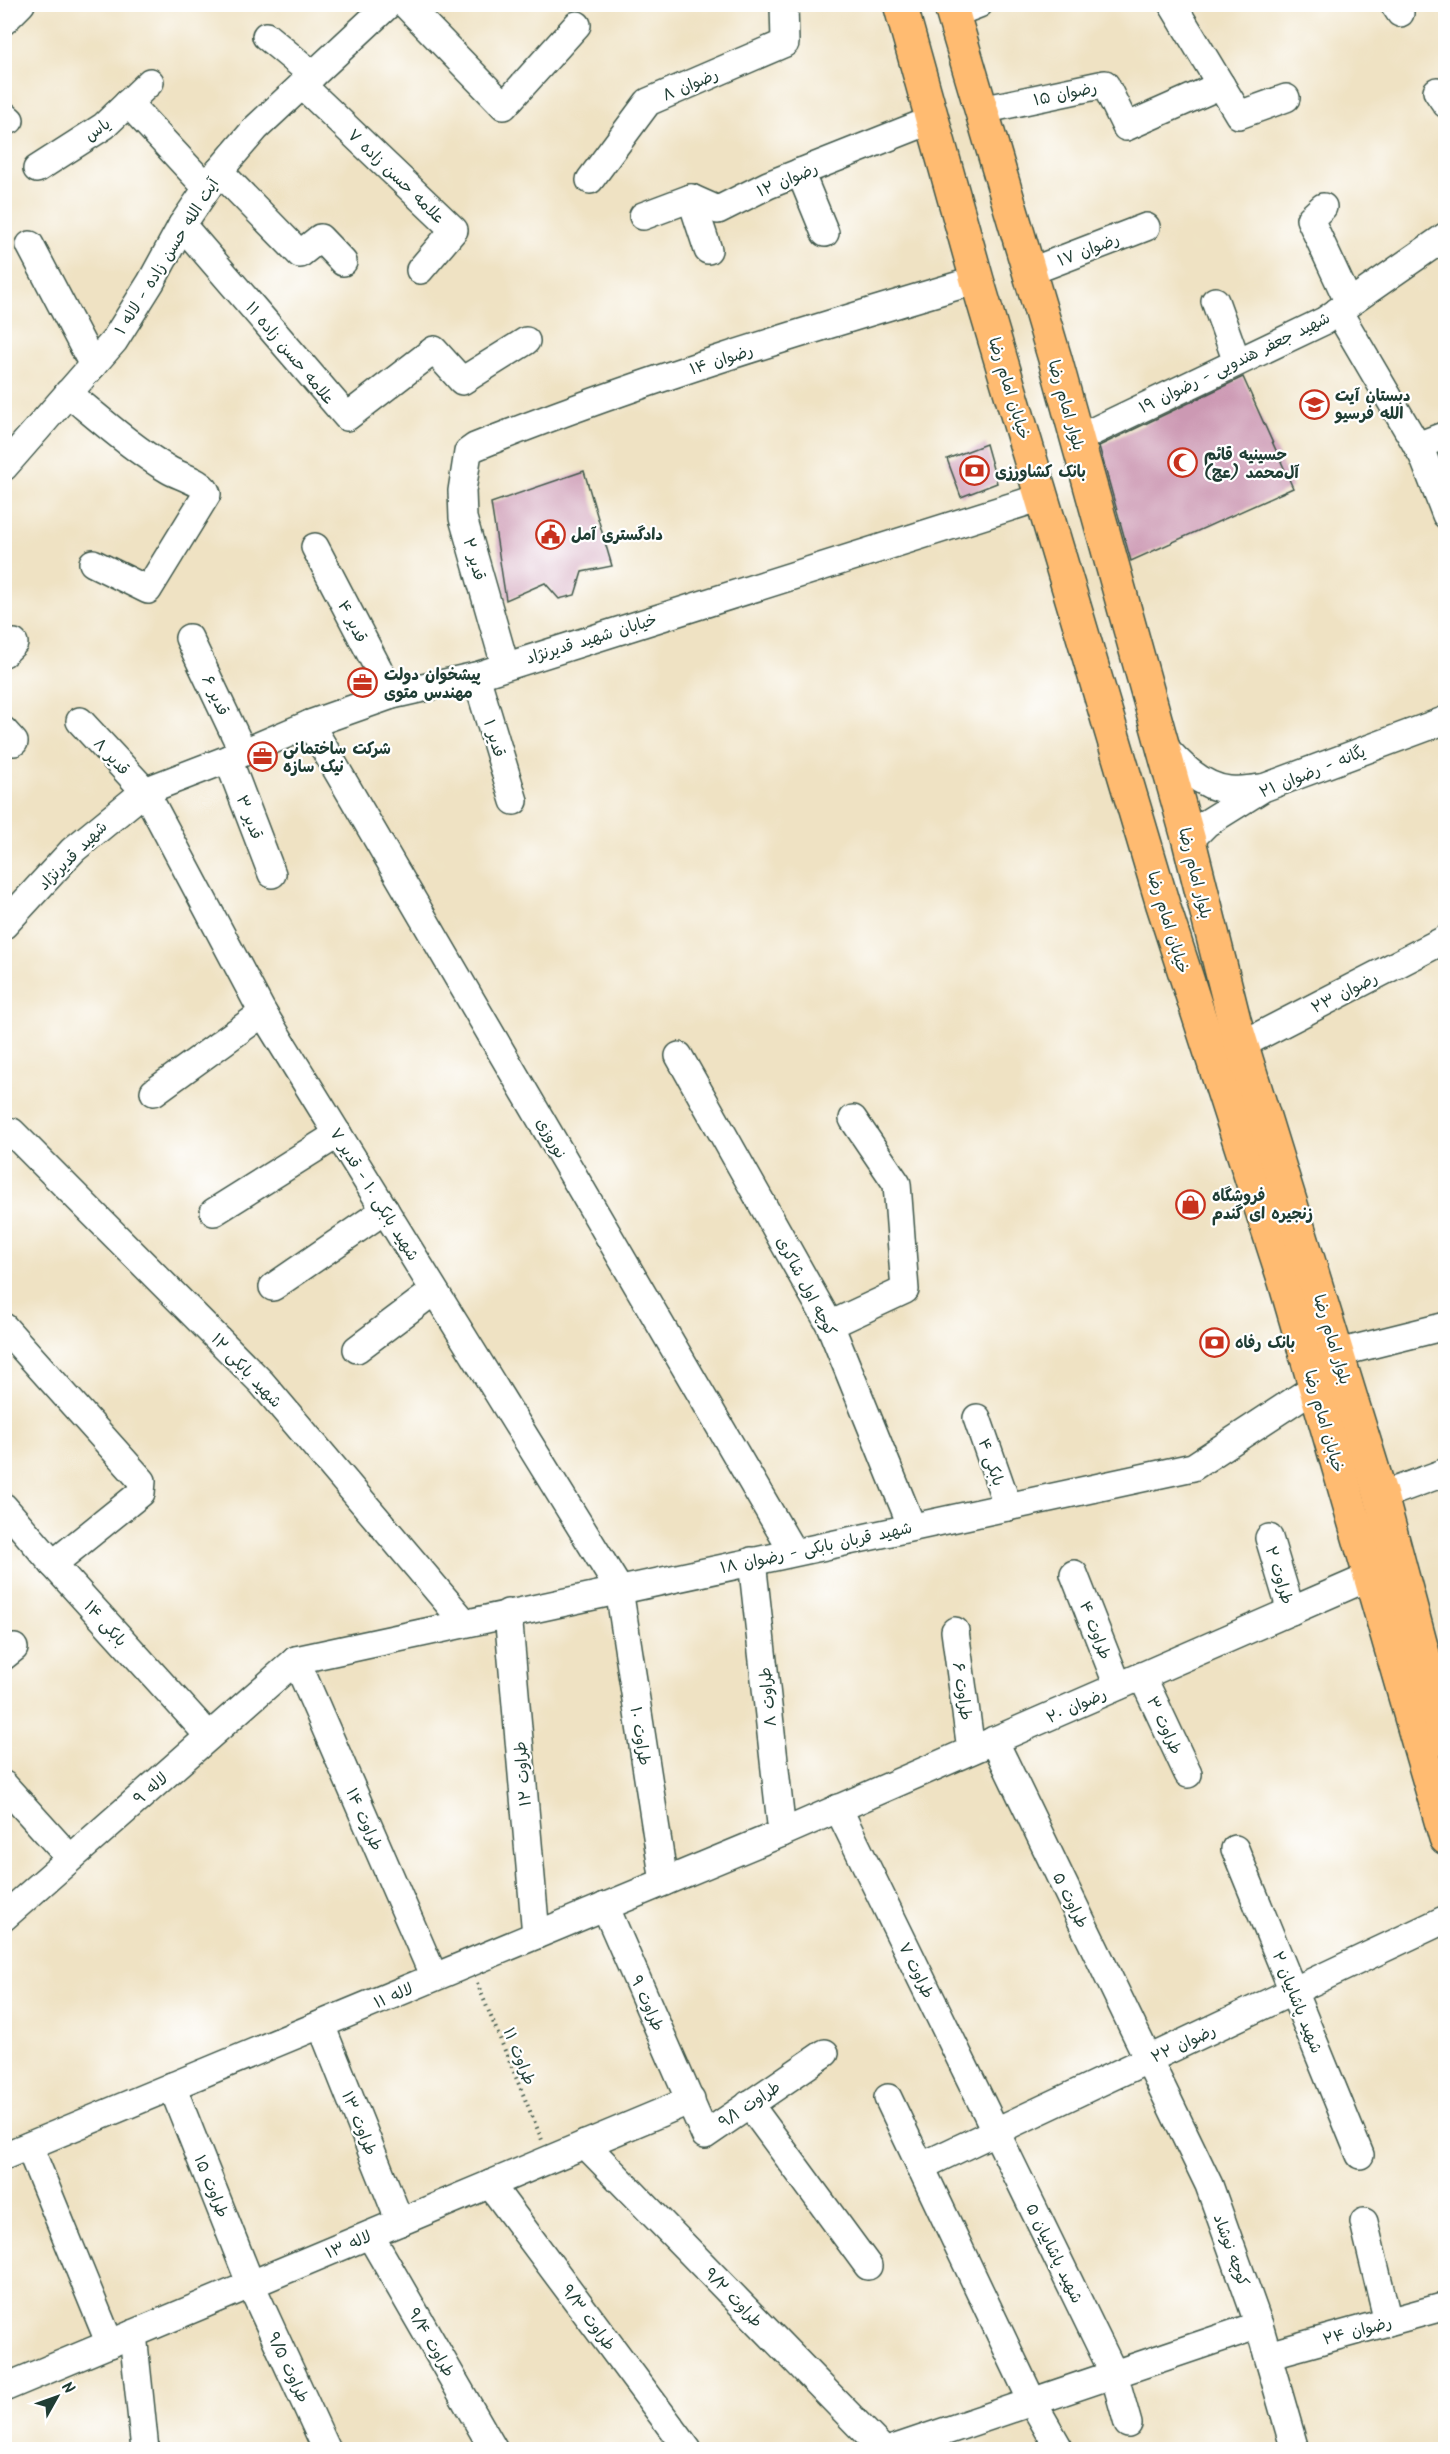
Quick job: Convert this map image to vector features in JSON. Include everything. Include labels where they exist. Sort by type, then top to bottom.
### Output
[{"type":"main road","name":"خیابان امام رضا","points":[[900,4],[977,280],[1155,880],[1285,1282],[1446,1838]]},
{"type":"main road","name":"بلوار امام رضا","points":[[961,8],[982,110],[1077,439],[1192,854],[1242,1045],[1381,1496],[1445,1740]]},
{"type":"main road","points":[[1094,669],[1137,658]]},
{"type":"main road","points":[[1155,880],[1192,854]]},
{"type":"street","points":[[405,4],[504,106],[577,26]]},
{"type":"street","name":"رضوان ۸","points":[[590,180],[648,102],[785,43],[784,4]]},
{"type":"street","points":[[1179,7],[1239,115],[1286,98]]},
{"type":"street","name":"آیت الله حسن زاده - لاله ۱","points":[[4,467],[114,341],[182,225],[213,180],[256,128],[308,80],[375,10]]},
{"type":"street","points":[[266,36],[308,80]]},
{"type":"street","name":"علامه حسن زاده ۷","points":[[308,80],[454,230],[420,270]]},
{"type":"street","name":"یاس","points":[[37,168],[104,126],[150,82]]},
{"type":"street","name":"رضوان ۱۵","points":[[982,110],[1105,84],[1126,127],[1221,85]]},
{"type":"street","points":[[128,103],[300,254],[320,238],[343,262]]},
{"type":"street","name":"رضوان ۱۲","points":[[691,198],[718,210],[768,185],[932,120]]},
{"type":"street","points":[[800,172],[825,233]]},
{"type":"street","points":[[643,216],[691,198],[708,250]]},
{"type":"street","points":[[1323,207],[1310,219],[1344,307],[1417,446],[1446,515]]},
{"type":"street","name":"علامه حسن زاده ۱۱","points":[[182,225],[347,417],[434,350],[462,381],[526,341]]},
{"type":"street","name":"رضوان ۱۷","points":[[1029,272],[1146,227]]},
{"type":"street","name":"شهید جعفر هندویی - رضوان ۱۹","points":[[1077,439],[1324,321],[1443,242]]},
{"type":"street","points":[[30,245],[93,365]]},
{"type":"street","name":"رضوان ۱۴","points":[[468,452],[527,426],[665,377],[977,280]]},
{"type":"street","points":[[1215,301],[1237,362]]},
{"type":"street","points":[[68,393],[134,447],[170,471],[204,488],[207,494],[148,590],[93,563]]},
{"type":"street","points":[[1417,446],[1446,435]]},
{"type":"street","name":"قدیر ۲","points":[[468,452],[462,491],[464,518],[505,665]]},
{"type":"street","name":"خيابان شهيد قديرنژاد","points":[[145,791],[310,724],[392,695],[476,676],[1042,497]]},
{"type":"street","name":"قدیر ۴","points":[[315,547],[392,695]]},
{"type":"street","name":"قدیر ۶","points":[[189,638],[235,756]]},
{"type":"street","name":"قدیر ۱","points":[[476,676],[514,801]]},
{"type":"street","name":"یگانه - رضوان ۲۱","points":[[1192,854],[1207,823],[1263,788],[1446,720]]},
{"type":"street","name":"قدیر ۸","points":[[80,721],[145,791]]},
{"type":"street","name":"نوروزی","points":[[310,724],[794,1552]]},
{"type":"street","points":[[1161,743],[1179,764],[1212,786],[1229,790],[1263,788]]},
{"type":"street","name":"قدیر ۳","points":[[235,756],[272,874]]},
{"type":"street","name":"شهید قدیرنژاد","points":[[4,925],[73,850],[145,791]]},
{"type":"street","name":"شهید بابکی ۱۰ - قدیر ۷","points":[[145,791],[263,1013],[619,1589]]},
{"type":"street","name":"رضوان ۲۳","points":[[1242,1045],[1446,939]]},
{"type":"street","points":[[154,1092],[263,1013]]},
{"type":"street","name":"کوچه اول شاکری","points":[[679,1056],[830,1325],[912,1527]]},
{"type":"street","points":[[830,1325],[905,1290],[897,1184],[853,1119]]},
{"type":"street","name":"شهید بابکی ۱۲","points":[[12,1132],[261,1382],[465,1623]]},
{"type":"street","points":[[214,1212],[338,1134]]},
{"type":"street","points":[[273,1287],[385,1210]]},
{"type":"street","points":[[357,1349],[434,1291]]},
{"type":"street","points":[[1338,1353],[1446,1326]]},
{"type":"street","points":[[4,1327],[142,1481],[141,1493],[53,1564]]},
{"type":"street","name":"شهید قربان بابکی - رضوان ۱۸","points":[[296,1660],[1193,1467],[1315,1387]]},
{"type":"street","name":"بابکی ۴","points":[[977,1418],[1008,1507]]},
{"type":"street","points":[[1381,1496],[1446,1473]]},
{"type":"street","name":"بابکی ۱۴","points":[[4,1507],[209,1736]]},
{"type":"street","name":"طراوت ۲","points":[[1269,1538],[1291,1611]]},
{"type":"street","name":"طراوت ۸","points":[[752,1561],[782,1833]]},
{"type":"street","name":"طراوت ۴","points":[[1074,1574],[1118,1686]]},
{"type":"street","name":"رضوان ۲۰","points":[[782,1833],[1370,1577]]},
{"type":"street","name":"طراوت ۱۰","points":[[619,1589],[663,1882]]},
{"type":"street","name":"طراوت ۱۲","points":[[507,1613],[536,1935]]},
{"type":"street","name":"طراوت ۶","points":[[955,1631],[983,1745]]},
{"type":"street","name":"لاله ۹","points":[[4,1917],[296,1660]]},
{"type":"street","name":"طراوت ۱۴","points":[[296,1660],[434,1977]]},
{"type":"street","name":"طراوت ۳","points":[[1142,1676],[1188,1774]]},
{"type":"street","name":"طراوت ۵","points":[[983,1745],[1148,2059]]},
{"type":"street","points":[[4,1785],[70,1858]]},
{"type":"street","name":"طراوت ۷","points":[[838,1808],[995,2131]]},
{"type":"street","name":"لاله ۱۱","points":[[16,2151],[782,1833]]},
{"type":"street","name":"شهید پاشاییان ۲","points":[[1235,1849],[1360,2155]]},
{"type":"street","name":"طراوت ۹","points":[[605,1906],[691,2100]]},
{"type":"street","name":"رضوان ۲۲","points":[[920,2167],[1446,1919]]},
{"type":"street","name":"طراوت ۱۳","points":[[321,2025],[400,2222]]},
{"type":"street","name":"طراوت ۹/۱","points":[[691,2100],[705,2135],[825,2053]]},
{"type":"street","name":"کوچه نوشاد","points":[[1148,2059],[1209,2185],[1259,2325],[1295,2450]]},
{"type":"street","name":"طراوت ۱۵","points":[[172,2086],[251,2285]]},
{"type":"street","points":[[888,2098],[1032,2401],[1060,2450]]},
{"type":"street","name":"لاله ۱۳","points":[[4,2388],[691,2100]]},
{"type":"street","points":[[749,2104],[868,2266]]},
{"type":"street","name":"شهید پاشاییان ۵","points":[[995,2131],[1114,2374],[1128,2424]]},
{"type":"street","name":"طراوت ۹/۲","points":[[585,2144],[884,2450]]},
{"type":"street","points":[[16,2151],[121,2339],[145,2450]]},
{"type":"street","name":"طراوت ۹/۳","points":[[490,2184],[688,2450]]},
{"type":"street","points":[[1364,2222],[1388,2322]]},
{"type":"street","name":"طراوت ۹/۴","points":[[370,2235],[494,2450]]},
{"type":"street","name":"طراوت ۹/۵","points":[[251,2285],[327,2450]]},
{"type":"street","name":"رضوان ۲۴","points":[[1268,2355],[1446,2306]]},
{"type":"street","points":[[890,2450],[1259,2325]]},
{"type":"path","name":"طراوت ۱۱","points":[[469,1963],[549,2159]]},
{"type":"building","name":"حسینیه قائم آل‌محمد (عج)","points":[[1243,377],[1293,488],[1131,561],[1099,446]]},
{"type":"building","points":[[986,444],[997,483],[961,497],[947,459]]},
{"type":"building","name":"دادگستری آمل","points":[[584,471],[612,566],[582,572],[575,595],[559,599],[545,583],[506,600],[491,503]]},
{"type":"place","name":"دبستان آیت الله فرسیو","points":[[1314,404]]},
{"type":"place","name":"حسینیه قائم آل‌محمد (عج)","points":[[1183,463]]},
{"type":"place","name":"بانک کشاورزی","points":[[974,471]]},
{"type":"place","name":"دادگستری آمل","points":[[550,534]]},
{"type":"place","name":"پیشخوان دولت مهندس متوی","points":[[363,683]]},
{"type":"place","name":"شرکت ساختمانی نیک سازه","points":[[262,757]]},
{"type":"place","name":"فروشگاه زنجیره ای گندم","points":[[1191,1204]]},
{"type":"place","name":"بانک رفاه","points":[[1214,1342]]}]
